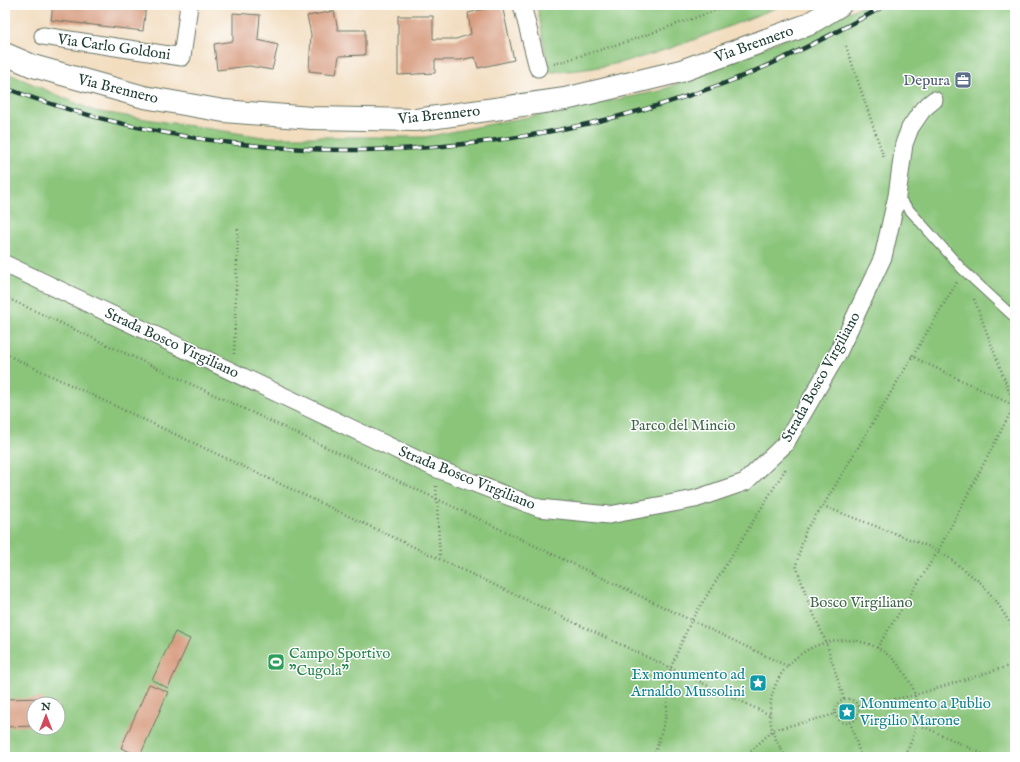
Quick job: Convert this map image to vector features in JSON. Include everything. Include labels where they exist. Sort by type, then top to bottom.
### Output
[{"type":"main road","name":"Via Brennero","points":[[5,54],[33,66],[144,97],[224,111],[311,118],[416,120],[565,99],[681,71],[807,25],[840,5]]},
{"type":"street","name":"Via Carlo Goldoni","points":[[42,36],[182,56],[188,5]]},
{"type":"street","points":[[522,5],[538,68]]},
{"type":"street","name":"Strada Bosco Virgiliano","points":[[5,264],[435,468],[539,508],[609,515],[695,500],[745,482],[785,444],[838,353],[884,258],[897,196],[904,144],[910,128],[923,109],[934,100]]},
{"type":"lane","points":[[897,196],[963,270],[1015,318]]},
{"type":"path","points":[[538,68],[626,42],[731,5]]},
{"type":"path","points":[[846,46],[887,166]]},
{"type":"path","points":[[234,372],[238,227]]},
{"type":"path","points":[[844,699],[826,642],[808,601],[796,565],[806,529],[823,506],[963,270]]},
{"type":"path","points":[[877,648],[938,552],[1015,406],[963,270]]},
{"type":"path","points":[[5,297],[437,499],[787,666]]},
{"type":"path","points":[[5,354],[770,715]]},
{"type":"path","points":[[911,356],[1015,406]]},
{"type":"path","points":[[654,757],[666,716],[670,669],[691,621],[785,470],[776,453]]},
{"type":"path","points":[[435,468],[440,558]]},
{"type":"path","points":[[823,506],[950,558],[981,583],[996,601],[1015,631]]},
{"type":"path","points":[[786,757],[778,744],[770,715],[776,685],[787,666],[796,657],[810,648],[826,642],[843,640],[861,642],[877,648],[894,660],[907,676],[915,695],[916,723],[912,739],[902,757]]},
{"type":"path","points":[[859,707],[915,695],[1015,664]]},
{"type":"path","points":[[844,699],[854,701],[859,707],[858,717],[850,722],[840,720],[836,714],[836,706],[844,699]]},
{"type":"path","points":[[744,757],[773,730],[836,714]]},
{"type":"path","points":[[850,722],[861,757]]},
{"type":"path","points":[[916,723],[989,757]]},
{"type":"green space","points":[[537,5],[784,5],[669,49],[639,58],[579,70],[549,72]]},
{"type":"green space","name":"Parco del Mincio","points":[[865,5],[1015,5],[1015,757],[5,757],[5,72],[94,111],[263,137],[425,137],[660,91]]},
{"type":"building","points":[[53,5],[146,5],[143,31],[51,20]]},
{"type":"building","points":[[502,5],[514,60],[478,68],[475,57],[460,60],[435,60],[435,73],[398,75],[398,16],[433,16],[433,39],[456,39],[471,34],[468,13]]},
{"type":"building","points":[[334,11],[338,30],[365,30],[365,55],[339,56],[336,74],[309,71],[311,34],[307,16]]},
{"type":"building","points":[[233,13],[260,15],[258,40],[278,45],[272,70],[249,66],[217,70],[214,44],[233,41]]},
{"type":"building","points":[[175,632],[190,639],[168,688],[152,680]]},
{"type":"building","points":[[149,684],[168,692],[140,756],[121,748]]},
{"type":"building","points":[[26,698],[26,726],[5,727],[5,699]]},
{"type":"railway","points":[[5,88],[93,116],[183,136],[274,147],[365,150],[457,145],[548,132],[637,111],[725,83],[807,47],[886,5]]},
{"type":"place","name":"Depura","points":[[963,80]]},
{"type":"place","name":"Campo Sportivo \"Cugola\"","points":[[276,662]]},
{"type":"place","name":"Ex monumento ad Arnaldo Mussolini","points":[[758,683]]},
{"type":"place","name":"Monumento a Publio Virgilio Marone","points":[[847,712]]},
{"type":"park label","name":"Bosco Virgiliano","points":[[861,602]]}]
